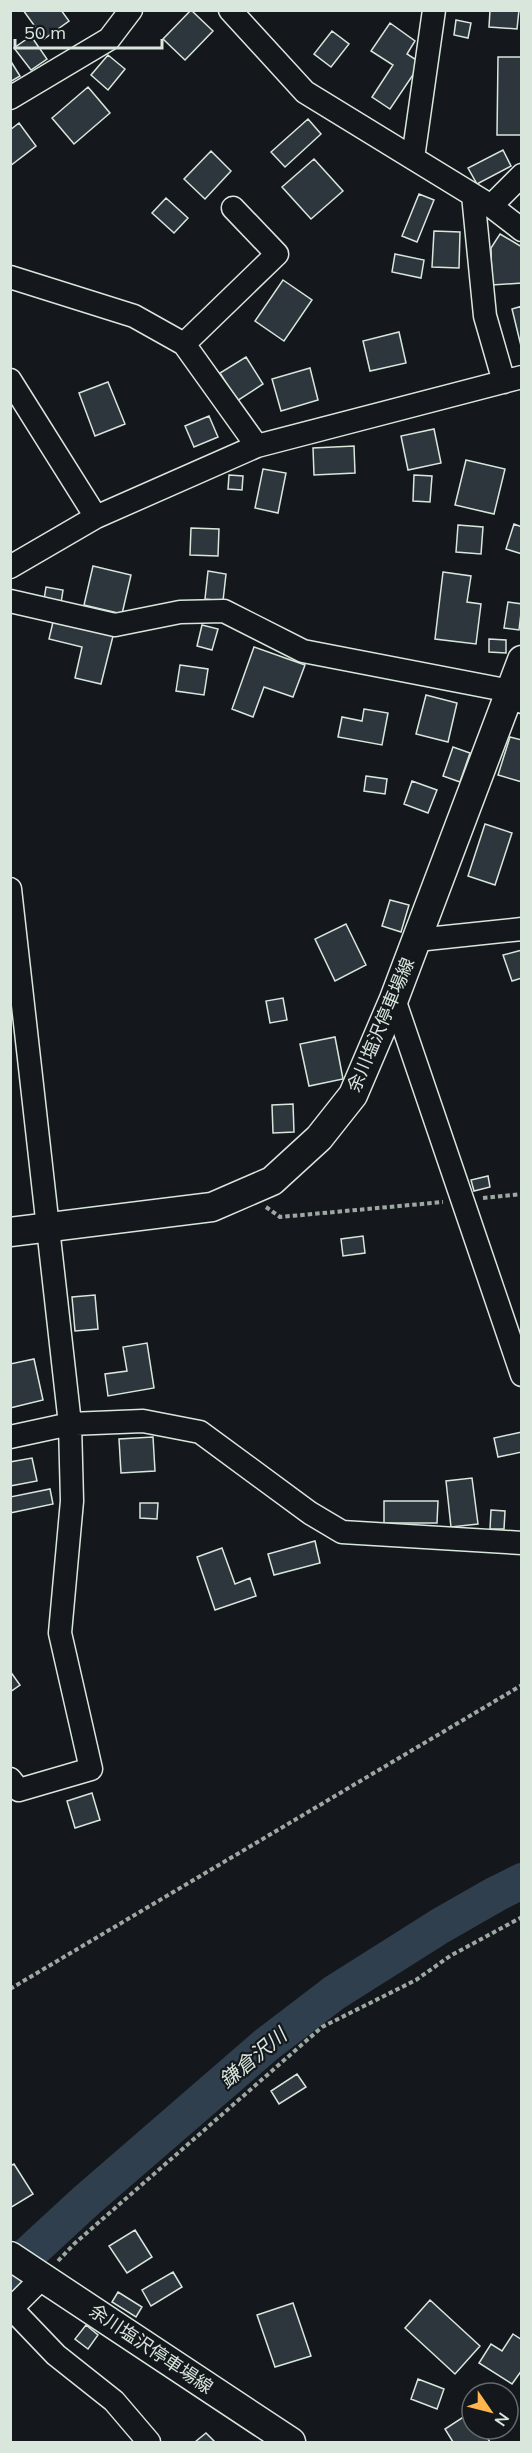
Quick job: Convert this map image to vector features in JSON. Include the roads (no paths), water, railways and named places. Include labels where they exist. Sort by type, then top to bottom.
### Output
[{"type":"main road","name":"余川塩沢停車場線","points":[[10,1232],[49,1229],[212,1207],[272,1181],[320,1138],[352,1095],[394,999],[516,696],[522,660]]},
{"type":"main road","name":"余川塩沢停車場線","points":[[10,2256],[291,2442]]},
{"type":"street","points":[[10,98],[109,39],[131,10]]},
{"type":"street","points":[[230,10],[305,92],[482,201],[522,230]]},
{"type":"street","points":[[413,158],[434,10]]},
{"type":"street","points":[[482,201],[522,175]]},
{"type":"street","points":[[10,567],[96,517],[257,446],[513,379],[485,316],[482,201]]},
{"type":"street","points":[[184,344],[277,254],[233,208]]},
{"type":"street","points":[[10,277],[134,316],[184,344],[257,446]]},
{"type":"street","points":[[10,380],[96,517]]},
{"type":"street","points":[[10,601],[115,625],[180,612],[224,611],[303,651],[516,696]]},
{"type":"street","points":[[10,889],[70,1424],[72,1501],[60,1633],[92,1769],[19,1790],[10,1779]]},
{"type":"street","points":[[417,940],[522,929]]},
{"type":"street","points":[[394,999],[522,1375]]},
{"type":"street","points":[[10,1437],[70,1424],[143,1421],[200,1432],[310,1513],[342,1532],[522,1543]]},
{"type":"street","points":[[43,2277],[11,2309],[56,2355],[114,2401],[149,2442]]},
{"type":"waterway","name":"鎌倉沢川","points":[[10,2271],[87,2200],[266,2045],[334,1993],[440,1926],[522,1881]]}]
